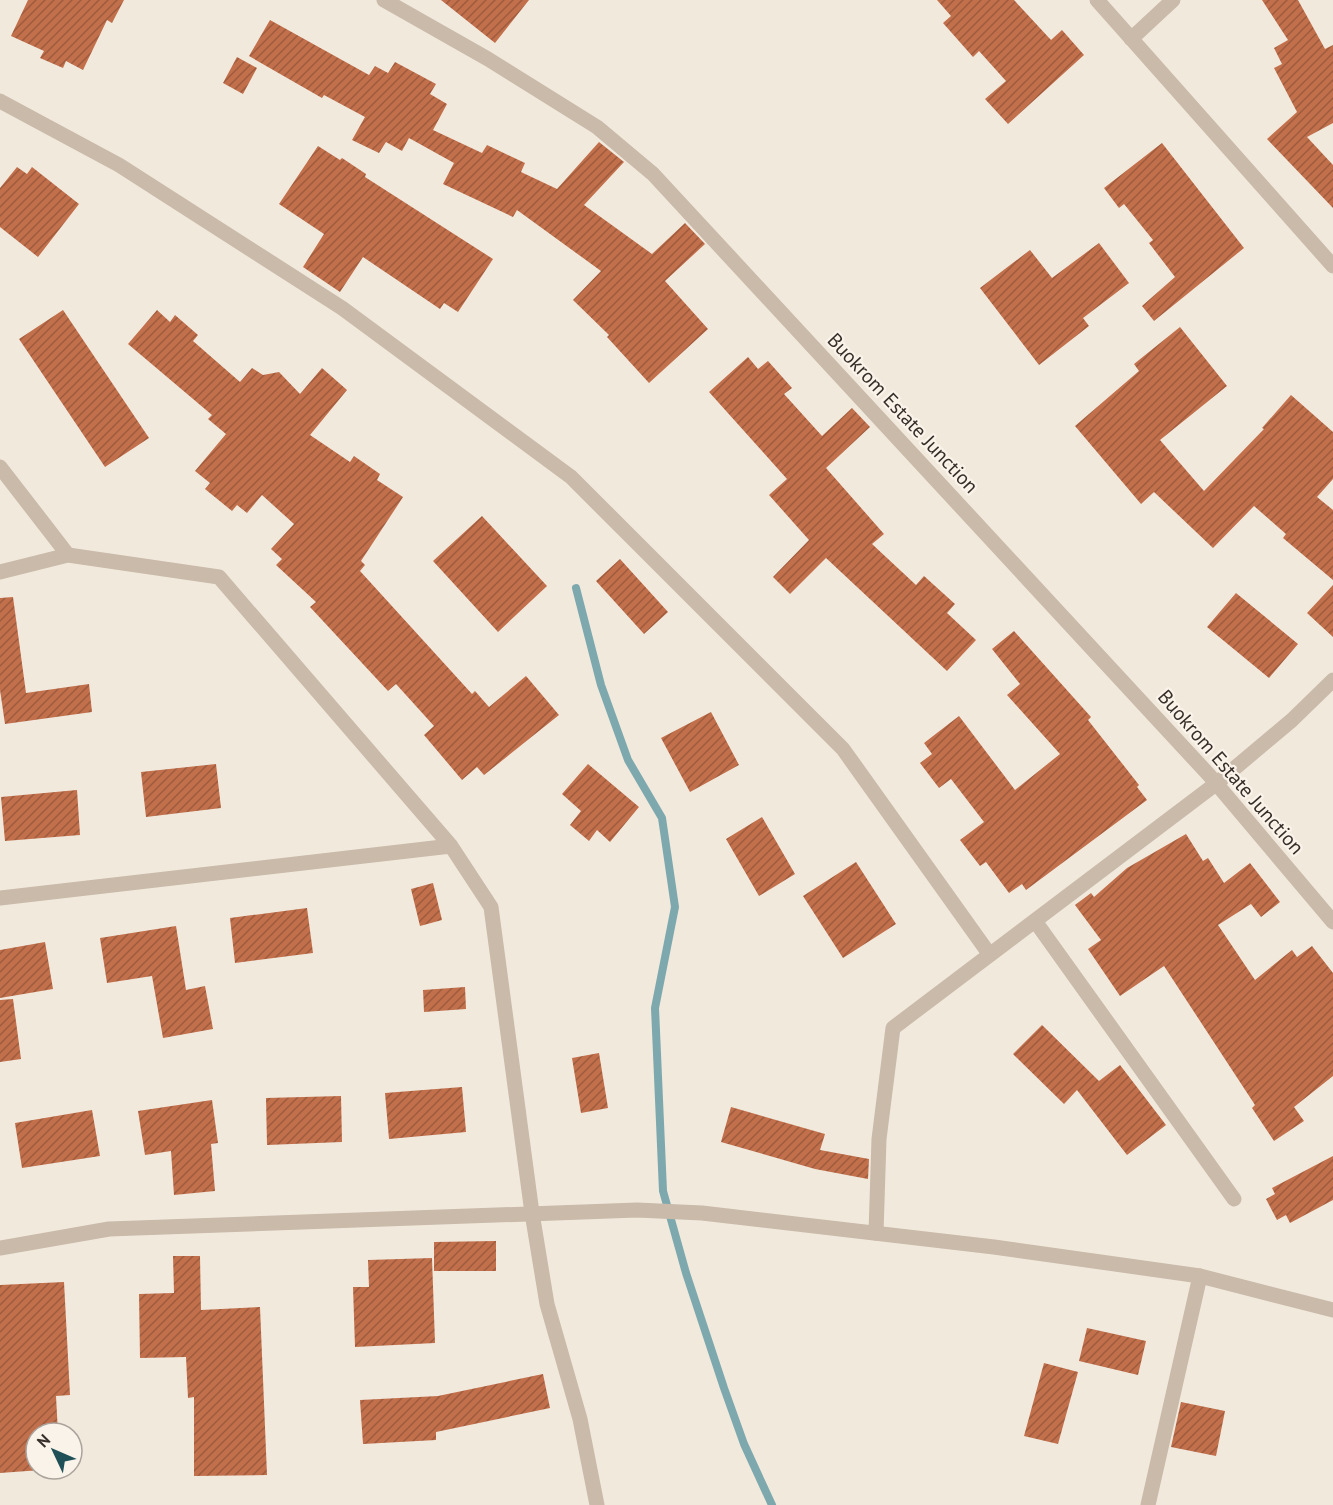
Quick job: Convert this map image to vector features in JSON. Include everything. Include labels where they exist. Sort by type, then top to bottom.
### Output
[{"type":"street","name":"Buokrom Estate Junction","points":[[384,0],[488,59],[597,127],[653,174],[1217,783],[1333,922]]},
{"type":"street","points":[[1097,0],[1333,266]]},
{"type":"street","points":[[1131,39],[1173,0]]},
{"type":"street","points":[[0,101],[119,165],[342,308],[571,477],[843,749],[990,955]]},
{"type":"street","points":[[0,467],[68,555]]},
{"type":"street","points":[[0,572],[68,555],[219,577],[451,846],[491,908],[532,1213],[547,1304],[580,1419],[597,1505]]},
{"type":"street","points":[[876,1233],[879,1139],[893,1028],[1217,783],[1292,720],[1333,681]]},
{"type":"street","points":[[0,898],[451,846]]},
{"type":"street","points":[[1035,921],[1234,1199]]},
{"type":"street","points":[[0,1248],[109,1229],[637,1210],[702,1214],[876,1233],[1200,1276],[1333,1310]]},
{"type":"street","points":[[1148,1505],[1200,1276]]},
{"type":"building","points":[[28,0],[124,0],[112,23],[107,20],[83,70],[66,61],[63,68],[40,58],[44,51],[11,36]]},
{"type":"building","points":[[441,0],[529,0],[495,43]]},
{"type":"building","points":[[937,0],[1014,0],[1051,40],[1062,30],[1084,55],[1008,124],[985,99],[1006,81],[979,51],[973,57],[943,23],[951,16]]},
{"type":"building","points":[[1262,0],[1298,0],[1325,49],[1333,45],[1333,123],[1307,137],[1333,165],[1333,208],[1267,139],[1297,112],[1274,68],[1282,64],[1274,48],[1288,40]]},
{"type":"building","points":[[270,20],[369,75],[375,66],[388,73],[395,62],[436,84],[430,94],[447,104],[433,130],[482,153],[487,145],[525,163],[521,172],[557,189],[599,142],[624,162],[584,205],[652,254],[685,223],[705,244],[665,281],[708,329],[649,383],[607,337],[609,335],[573,300],[601,271],[517,210],[513,217],[443,184],[454,163],[409,138],[402,151],[386,142],[379,153],[352,140],[365,117],[324,95],[322,98],[249,56]]},
{"type":"building","points":[[237,57],[257,68],[243,94],[223,83]]},
{"type":"building","points":[[1162,143],[1244,248],[1154,321],[1142,306],[1175,277],[1149,243],[1153,240],[1124,204],[1119,208],[1104,188]]},
{"type":"building","points":[[318,146],[340,160],[342,158],[366,174],[365,177],[493,259],[458,312],[444,303],[440,309],[363,257],[340,292],[303,267],[324,234],[279,204]]},
{"type":"building","points":[[17,167],[27,174],[32,167],[79,204],[38,257],[0,227],[0,188]]},
{"type":"building","points":[[1099,243],[1129,283],[1083,318],[1089,326],[1039,365],[980,288],[1030,250],[1052,278]]},
{"type":"building","points":[[63,310],[149,438],[105,467],[19,339]]},
{"type":"building","points":[[157,310],[170,322],[175,315],[198,335],[193,341],[240,382],[252,368],[263,375],[279,372],[300,394],[322,368],[347,390],[310,435],[350,462],[354,456],[380,474],[377,480],[403,497],[361,561],[365,565],[360,571],[472,694],[475,691],[489,707],[526,676],[559,715],[484,775],[477,767],[462,780],[424,735],[434,726],[396,684],[388,691],[310,607],[316,602],[276,565],[282,559],[271,549],[294,524],[262,495],[247,513],[237,505],[232,511],[205,489],[210,483],[195,471],[226,434],[208,419],[212,415],[128,344]]},
{"type":"building","points":[[1180,327],[1227,386],[1160,440],[1204,491],[1264,429],[1262,428],[1291,395],[1333,432],[1333,479],[1317,497],[1333,510],[1333,580],[1283,538],[1286,534],[1254,506],[1213,548],[1154,492],[1141,504],[1075,426],[1139,371],[1134,364]]},
{"type":"building","points":[[748,357],[758,369],[768,361],[792,388],[784,394],[822,436],[852,408],[870,427],[826,468],[884,534],[872,544],[916,585],[924,576],[955,604],[947,613],[976,640],[947,671],[826,558],[790,594],[773,577],[809,540],[769,495],[787,479],[709,392]]},
{"type":"building","points":[[482,516],[547,586],[498,632],[433,561]]},
{"type":"building","points":[[620,559],[668,612],[644,634],[596,581]]},
{"type":"building","points":[[1333,585],[1333,637],[1307,613]]},
{"type":"building","points":[[1236,593],[1298,644],[1269,678],[1207,627]]},
{"type":"building","points":[[13,597],[26,693],[89,684],[92,712],[5,724],[0,690],[0,598]]},
{"type":"building","points":[[1014,631],[1091,717],[1088,720],[1139,785],[1137,787],[1147,800],[1026,890],[1022,884],[1009,893],[986,862],[980,866],[960,840],[984,822],[951,779],[939,788],[920,763],[932,754],[924,743],[959,716],[1015,790],[1060,754],[1007,695],[1020,684],[992,649]]},
{"type":"building","points":[[711,712],[739,765],[690,792],[661,738]]},
{"type":"building","points":[[216,764],[221,808],[146,817],[141,772]]},
{"type":"building","points":[[588,764],[639,807],[610,842],[597,830],[589,841],[570,825],[581,811],[562,794]]},
{"type":"building","points":[[77,790],[80,835],[5,841],[1,797]]},
{"type":"building","points":[[762,817],[795,874],[759,896],[726,839]]},
{"type":"building","points":[[1186,834],[1203,861],[1208,858],[1224,883],[1250,863],[1280,902],[1261,917],[1251,904],[1218,925],[1255,980],[1292,950],[1297,957],[1312,946],[1333,973],[1333,1076],[1294,1107],[1304,1121],[1274,1141],[1252,1108],[1255,1105],[1164,966],[1120,996],[1088,949],[1101,940],[1075,905],[1091,893],[1094,897],[1127,868]]},
{"type":"building","points":[[856,862],[896,924],[843,958],[803,896]]},
{"type":"building","points":[[433,883],[442,920],[420,926],[411,889]]},
{"type":"building","points":[[307,908],[313,953],[235,963],[230,918]]},
{"type":"building","points":[[176,926],[186,990],[205,986],[213,1029],[163,1038],[152,976],[107,983],[100,938]]},
{"type":"building","points":[[45,942],[53,989],[0,998],[0,950]]},
{"type":"building","points":[[465,987],[466,1009],[424,1012],[423,990]]},
{"type":"building","points":[[13,999],[21,1059],[0,1062],[0,1000]]},
{"type":"building","points":[[1042,1025],[1099,1081],[1120,1065],[1166,1125],[1127,1155],[1077,1090],[1064,1104],[1013,1054]]},
{"type":"building","points":[[599,1053],[608,1108],[581,1113],[572,1058]]},
{"type":"building","points":[[462,1087],[466,1132],[389,1139],[385,1093]]},
{"type":"building","points":[[341,1096],[342,1142],[267,1145],[266,1098]]},
{"type":"building","points":[[212,1100],[218,1143],[211,1144],[215,1191],[174,1195],[171,1151],[145,1155],[138,1111]]},
{"type":"building","points":[[731,1107],[825,1134],[820,1150],[869,1159],[868,1179],[815,1169],[721,1142]]},
{"type":"building","points":[[92,1110],[100,1156],[22,1168],[15,1123]]},
{"type":"building","points":[[1333,1156],[1333,1200],[1290,1223],[1286,1215],[1277,1220],[1266,1199],[1275,1194],[1272,1188]]},
{"type":"building","points":[[496,1241],[496,1271],[434,1271],[434,1242]]},
{"type":"building","points":[[173,1256],[200,1256],[201,1310],[260,1307],[267,1475],[194,1476],[194,1397],[188,1398],[186,1357],[140,1358],[139,1294],[174,1293]]},
{"type":"building","points":[[432,1258],[435,1343],[355,1347],[353,1287],[369,1287],[368,1260]]},
{"type":"building","points":[[64,1282],[70,1395],[56,1396],[57,1421],[24,1421],[24,1471],[0,1473],[0,1285]]},
{"type":"building","points":[[1087,1328],[1146,1341],[1138,1375],[1079,1361]]},
{"type":"building","points":[[1044,1363],[1078,1372],[1058,1444],[1024,1436]]},
{"type":"building","points":[[543,1374],[550,1408],[436,1432],[436,1440],[363,1444],[360,1400],[438,1396]]},
{"type":"building","points":[[1181,1402],[1225,1411],[1216,1456],[1171,1447]]},
{"type":"waterway","points":[[576,588],[601,685],[628,760],[662,818],[675,907],[655,1008],[663,1191],[686,1273],[724,1388],[744,1444],[772,1505]]}]
